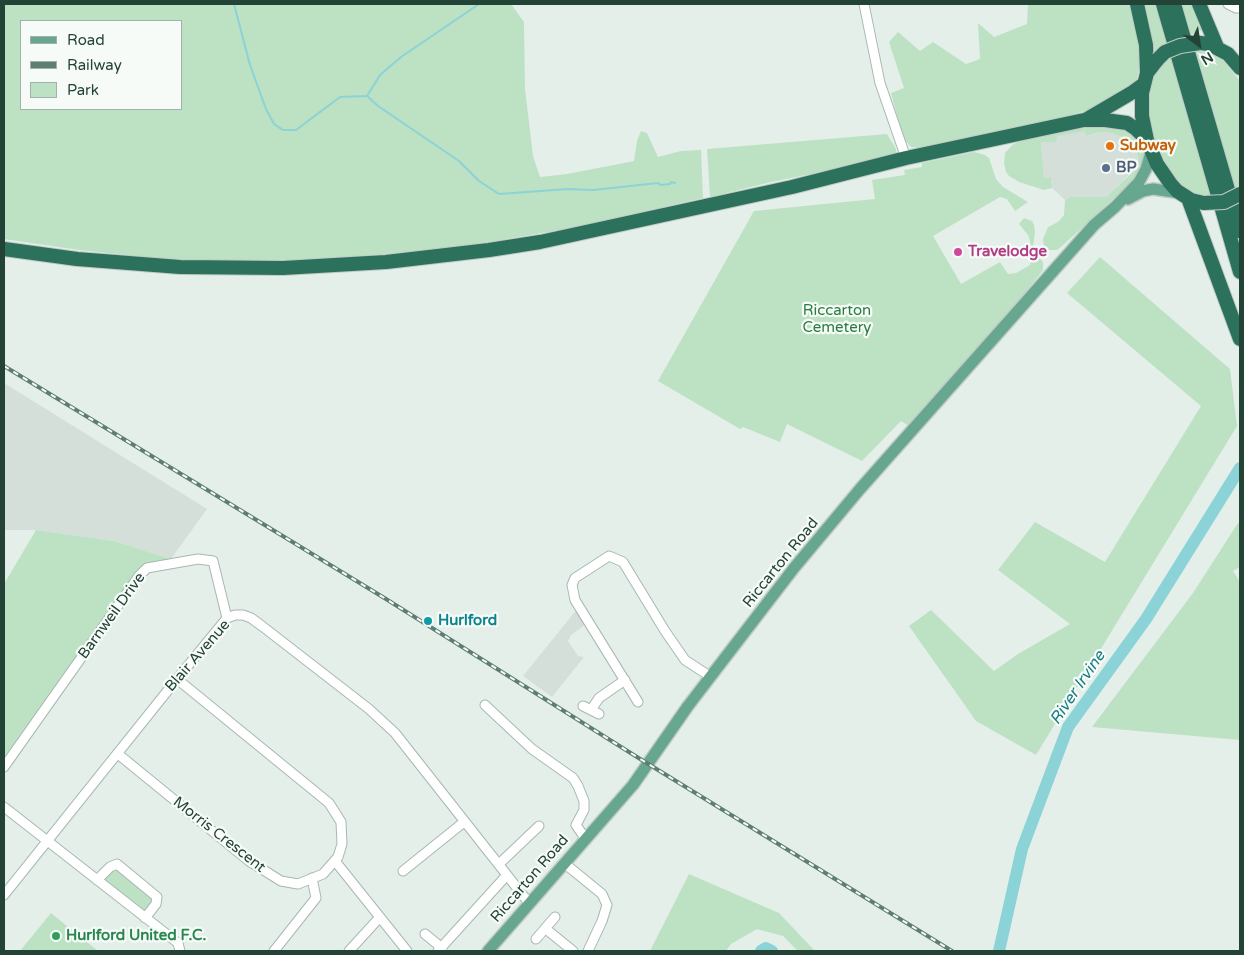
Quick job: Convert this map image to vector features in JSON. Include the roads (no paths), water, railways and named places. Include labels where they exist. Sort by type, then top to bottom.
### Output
[{"type":"highway","points":[[1137,4],[1146,45],[1146,79],[1142,93],[1142,116],[1149,146]]},
{"type":"highway","points":[[1163,4],[1240,272]]},
{"type":"highway","points":[[1174,4],[1240,232]]},
{"type":"highway","points":[[1200,4],[1228,52],[1240,68]]},
{"type":"highway","points":[[1084,120],[1133,92],[1146,79],[1158,59],[1165,52],[1180,46],[1200,43],[1209,44],[1228,52]]},
{"type":"highway","points":[[4,249],[128,264],[231,268],[334,266],[438,257],[591,231],[792,187],[906,158],[1084,120],[1105,120],[1127,123],[1136,129],[1149,146],[1163,174],[1185,196],[1240,339]]},
{"type":"highway","points":[[1185,196],[1204,203],[1224,202],[1240,194]]},
{"type":"main road","name":"Riccarton Road","points":[[488,951],[633,785],[711,677],[794,568],[896,448],[1094,225],[1140,182],[1146,169],[1149,146]]},
{"type":"main road","name":"Riccarton Road","points":[[1115,207],[1143,190],[1161,189],[1185,196]]},
{"type":"street","points":[[864,4],[880,83],[906,158]]},
{"type":"street","points":[[1228,4],[1240,8]]},
{"type":"street","points":[[638,702],[575,600],[572,586],[575,578],[609,556],[623,562],[685,660],[711,677]]},
{"type":"street","name":"Barnweil Drive","points":[[4,767],[139,576],[147,568],[198,559],[213,560],[227,618]]},
{"type":"street","name":"Blair Avenue","points":[[4,895],[227,618],[243,615],[251,618],[369,709],[395,733],[529,903]]},
{"type":"street","points":[[177,678],[329,803],[341,822],[342,844],[335,861],[408,951]]},
{"type":"street","points":[[591,710],[599,698],[624,680]]},
{"type":"street","points":[[486,705],[532,749],[573,778],[584,801],[584,810],[576,825],[586,838]]},
{"type":"street","name":"Morris Crescent","points":[[118,754],[249,861],[280,881],[298,884],[323,874],[335,861]]},
{"type":"street","points":[[4,806],[178,943],[180,951]]},
{"type":"street","points":[[403,871],[464,822]]},
{"type":"street","points":[[499,864],[539,826]]},
{"type":"street","points":[[564,862],[602,894],[607,905],[588,951]]},
{"type":"street","points":[[98,880],[110,867],[117,864],[157,897],[156,904],[146,918]]},
{"type":"street","points":[[425,934],[440,949],[507,874]]},
{"type":"street","points":[[274,951],[316,898],[312,878]]},
{"type":"street","points":[[536,939],[555,917]]},
{"type":"street","points":[[349,951],[380,918]]},
{"type":"street","points":[[546,929],[573,951]]},
{"type":"waterway","points":[[234,4],[250,65],[266,109],[274,124],[283,130],[296,130],[340,97],[367,96],[380,75],[401,57],[479,4]]},
{"type":"waterway","points":[[367,96],[378,106],[459,161],[479,181],[499,194],[568,189],[593,190],[675,183]]},
{"type":"waterway","name":"River Irvine","points":[[999,951],[1022,849],[1068,727],[1146,619],[1240,468]]},
{"type":"waterway","name":"River Irvine","points":[[761,951],[766,948],[772,951]]},
{"type":"railway","points":[[4,366],[386,599],[637,757],[952,951]]},
{"type":"place","name":"Subway","points":[[1110,146]]},
{"type":"place","name":"BP","points":[[1106,168]]},
{"type":"place","name":"Travelodge","points":[[958,252]]},
{"type":"place","name":"Hurlford","points":[[428,621]]},
{"type":"place","name":"Hurlford United F.C.","points":[[56,936]]},
{"type":"park label","name":"Riccarton Cemetery","points":[[837,320]]}]
